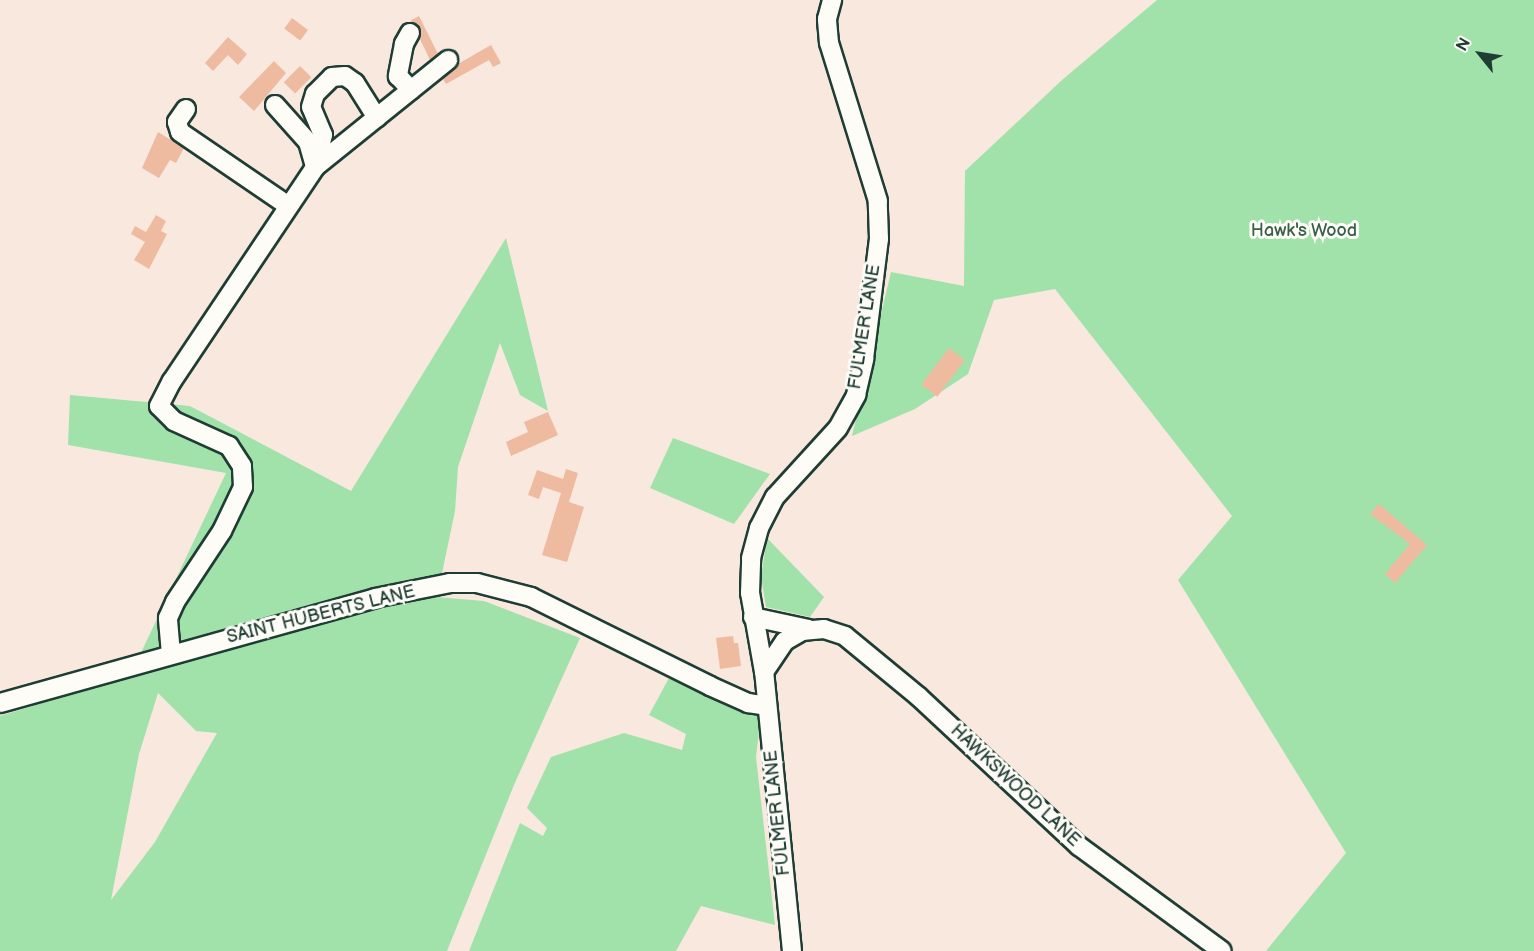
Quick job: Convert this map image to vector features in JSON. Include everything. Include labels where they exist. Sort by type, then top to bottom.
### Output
[{"type":"street","name":"FULMER LANE","points":[[792,951],[764,672],[753,617],[751,558],[759,528],[775,498],[838,428],[856,395],[864,359],[879,239],[878,201],[829,43],[827,19],[832,0]]},
{"type":"street","points":[[410,33],[404,44],[398,76],[411,90]]},
{"type":"street","points":[[171,654],[168,618],[175,602],[222,531],[243,487],[242,466],[229,446],[174,421],[159,406],[172,381],[315,166],[448,60]]},
{"type":"street","points":[[315,166],[323,135],[311,107],[315,94],[332,77],[345,76],[355,83],[382,114]]},
{"type":"street","points":[[275,105],[308,141],[315,166]]},
{"type":"street","points":[[186,109],[177,122],[180,132],[287,205]]},
{"type":"street","name":"SAINT HUBERTS LANE","points":[[0,703],[375,597],[450,583],[477,583],[531,597],[710,686],[748,703],[767,706]]},
{"type":"street","name":"HAWKSWOOD LANE","points":[[753,617],[809,629],[834,631],[866,651],[1079,846],[1222,951]]},
{"type":"street","points":[[764,672],[785,641],[809,629]]},
{"type":"green space","name":"Hawk's Wood","points":[[1157,0],[1534,0],[1534,951],[1266,951],[1346,853],[1178,580],[1232,516],[1055,289],[994,300],[968,374],[915,409],[852,436],[891,272],[964,286],[965,171],[1062,80]]},
{"type":"green space","points":[[506,238],[548,411],[520,395],[500,343],[458,467],[455,511],[437,597],[484,601],[580,638],[514,785],[447,951],[0,951],[0,716],[130,676],[226,473],[68,445],[70,395],[190,406],[351,491]],"holes":[[[158,693],[196,731],[217,733],[155,842],[111,900],[139,754]]]},
{"type":"green space","points":[[673,438],[770,474],[734,524],[650,488]]},
{"type":"green space","points":[[767,538],[824,597],[810,617],[766,607],[761,577]]},
{"type":"green space","points":[[669,678],[717,695],[761,715],[756,757],[775,925],[701,906],[676,951],[469,951],[520,823],[543,836],[547,828],[527,808],[551,757],[624,733],[682,750],[686,734],[649,715]]},
{"type":"building","points":[[419,16],[438,54],[430,60],[420,39],[420,28],[410,21]]},
{"type":"building","points":[[292,18],[308,30],[300,40],[284,28]]},
{"type":"building","points":[[228,37],[247,54],[238,65],[228,55],[213,71],[205,63]]},
{"type":"building","points":[[491,45],[501,63],[493,67],[489,60],[446,84],[443,79],[458,64]]},
{"type":"building","points":[[274,61],[286,73],[254,111],[239,97]]},
{"type":"building","points":[[300,66],[311,77],[295,94],[284,82]]},
{"type":"building","points":[[158,132],[184,148],[176,163],[170,160],[159,178],[142,168]]},
{"type":"building","points":[[156,215],[166,221],[161,231],[167,234],[149,269],[134,260],[145,242],[131,234],[135,226],[146,232]]},
{"type":"building","points":[[949,348],[965,360],[937,397],[921,385]]},
{"type":"building","points":[[548,412],[558,435],[511,456],[506,442],[528,432],[524,422]]},
{"type":"building","points":[[566,469],[578,473],[569,502],[584,507],[567,562],[542,555],[561,493],[543,487],[539,499],[528,495],[537,470],[563,479]]},
{"type":"building","points":[[1379,504],[1427,545],[1395,583],[1385,574],[1410,544],[1370,514]]},
{"type":"building","points":[[733,636],[734,643],[738,643],[741,666],[720,669],[716,638]]}]
